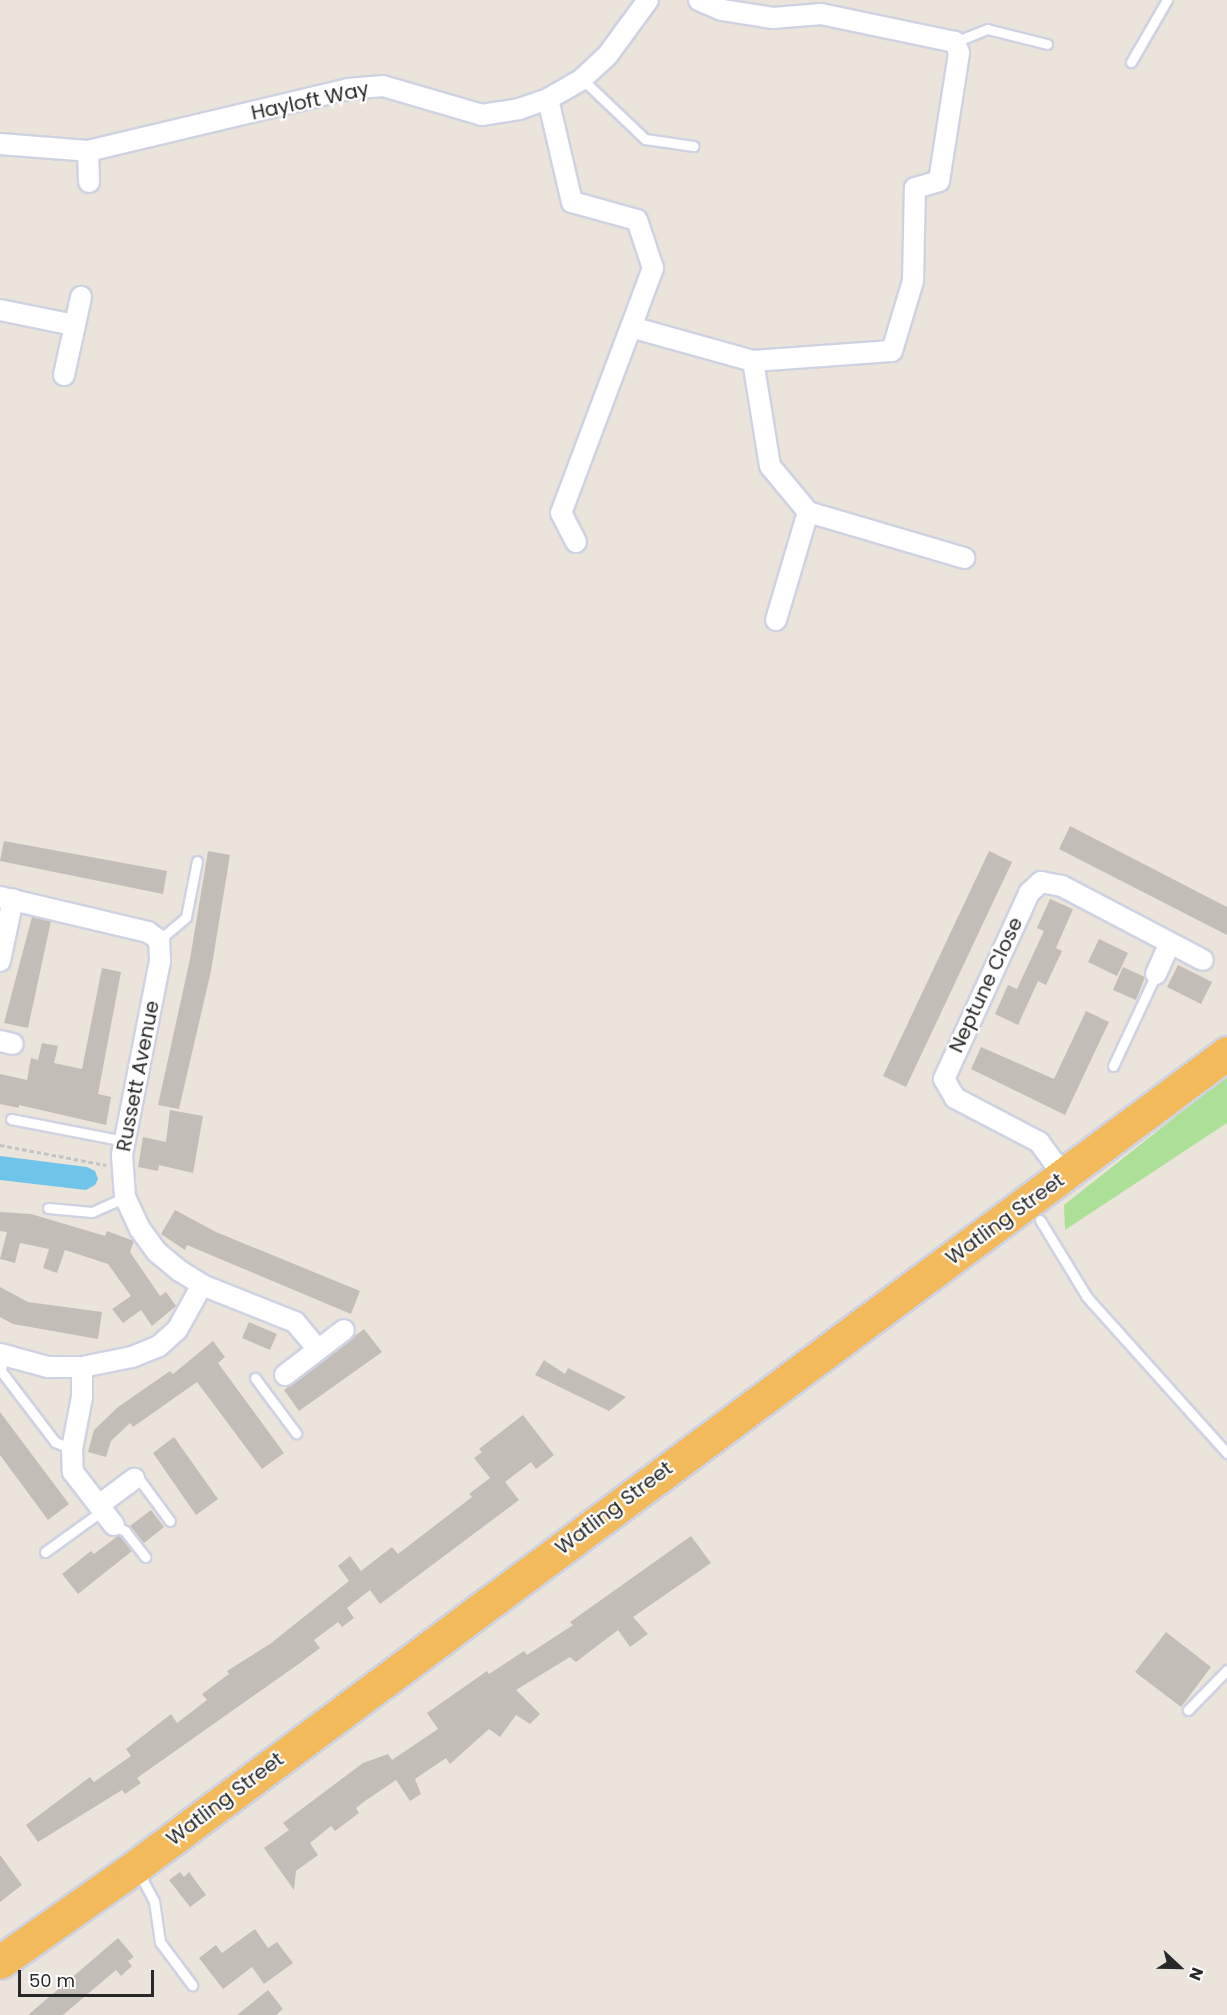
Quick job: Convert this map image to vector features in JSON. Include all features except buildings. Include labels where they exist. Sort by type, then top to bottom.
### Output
[{"type":"highway","name":"Watling Street","points":[[0,1962],[135,1867],[1227,1053]]},
{"type":"street","name":"Hayloft Way","points":[[0,144],[88,151],[348,89],[383,86],[482,115],[548,99],[582,79],[607,56],[648,0]]},
{"type":"street","points":[[631,327],[753,360],[892,351],[913,281],[915,188],[939,181],[959,53],[955,42],[821,14],[773,18],[722,10],[699,0]]},
{"type":"street","points":[[548,99],[572,202],[637,220],[653,268],[561,513],[576,542]]},
{"type":"street","points":[[88,151],[89,182]]},
{"type":"street","points":[[64,375],[81,297]]},
{"type":"street","points":[[0,310],[74,325]]},
{"type":"street","points":[[753,360],[770,466],[808,512],[964,558]]},
{"type":"street","points":[[776,620],[808,512]]},
{"type":"street","name":"Neptune Close","points":[[1064,1176],[1039,1142],[1028,1133],[955,1098],[944,1079],[1029,893],[1041,882],[1062,886],[1203,960]]},
{"type":"street","points":[[0,961],[7,898],[148,932],[159,940]]},
{"type":"street","name":"Russett Avenue","points":[[159,940],[160,961],[124,1141],[122,1169],[125,1197],[140,1229],[157,1252],[202,1285],[296,1322],[318,1349]]},
{"type":"street","points":[[1156,974],[1170,943]]},
{"type":"street","points":[[1,1354],[48,1367],[82,1366],[132,1357],[159,1346],[177,1330],[202,1285]]},
{"type":"street","points":[[275,1382],[344,1330]]},
{"type":"street","points":[[82,1366],[82,1397],[72,1449],[73,1472],[106,1513],[134,1479]]},
{"type":"lane","points":[[1131,62],[1167,0]]},
{"type":"lane","points":[[955,42],[987,29],[1047,44]]},
{"type":"lane","points":[[582,79],[645,139],[693,146]]},
{"type":"lane","points":[[159,940],[186,917],[197,861]]},
{"type":"lane","points":[[1113,1066],[1156,974]]},
{"type":"lane","points":[[11,1119],[124,1141]]},
{"type":"lane","points":[[48,1208],[92,1212],[125,1197]]},
{"type":"lane","points":[[1040,1220],[1087,1296],[1227,1453]]},
{"type":"lane","points":[[1,1354],[1,1371],[55,1442],[72,1449]]},
{"type":"lane","points":[[255,1378],[275,1382],[296,1433]]},
{"type":"lane","points":[[134,1479],[139,1479],[170,1521]]},
{"type":"lane","points":[[45,1552],[106,1513],[125,1531],[145,1557]]},
{"type":"lane","points":[[1188,1710],[1227,1670]]},
{"type":"lane","points":[[135,1867],[154,1901],[160,1942],[192,1985]]},
{"type":"path","points":[[0,1145],[122,1169]]},
{"type":"green space","points":[[1227,1076],[1227,1123],[1065,1230],[1064,1205]]},
{"type":"water","points":[[0,1156],[87,1167],[95,1171],[98,1179],[95,1185],[86,1190],[0,1180]]}]
